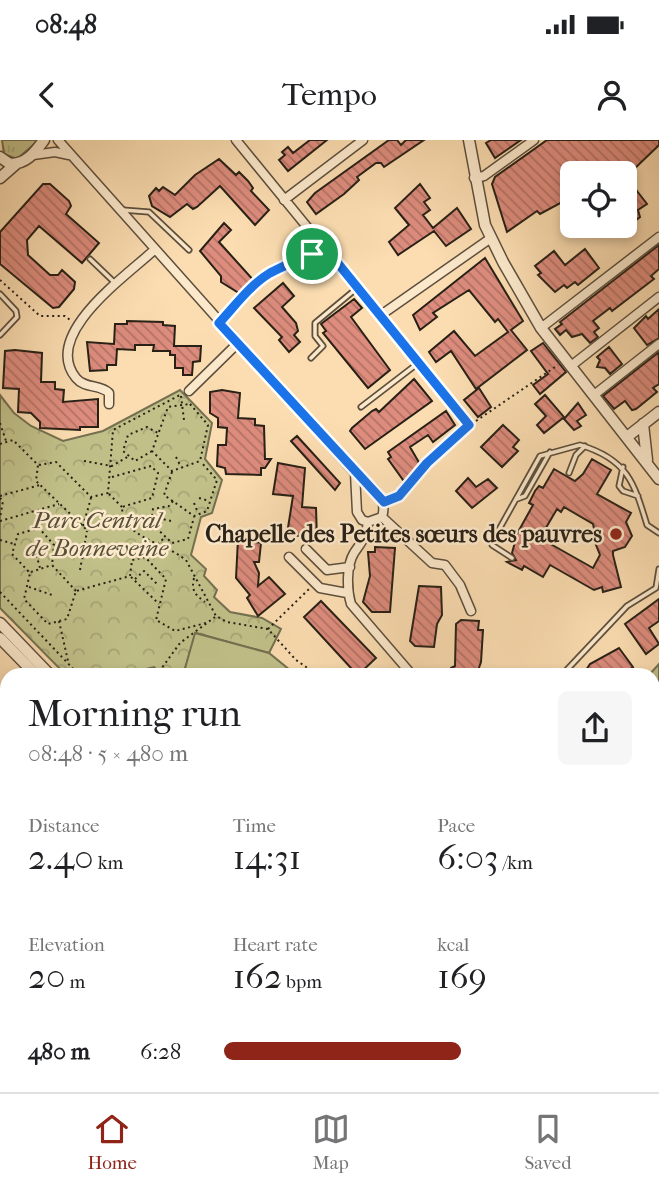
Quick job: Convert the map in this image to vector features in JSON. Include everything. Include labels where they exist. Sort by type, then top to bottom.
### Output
[{"type":"street","points":[[33,155],[44,140]]},
{"type":"street","points":[[58,140],[153,251],[355,473],[380,495],[384,502],[382,517]]},
{"type":"street","points":[[236,140],[469,425],[427,463]]},
{"type":"street","points":[[285,200],[363,140]]},
{"type":"street","points":[[469,140],[474,178],[491,238],[541,328],[647,460],[659,479]]},
{"type":"street","points":[[474,178],[484,176],[534,140]]},
{"type":"street","points":[[0,178],[16,164],[33,155],[55,152],[69,155]]},
{"type":"street","points":[[0,157],[16,164]]},
{"type":"street","points":[[541,328],[659,237]]},
{"type":"street","points":[[381,315],[491,238]]},
{"type":"street","points":[[109,404],[109,393],[105,389],[83,385],[68,365],[66,349],[77,324],[153,251]]},
{"type":"street","points":[[568,363],[659,297]]},
{"type":"street","points":[[185,393],[238,344]]},
{"type":"street","points":[[594,396],[659,344]]},
{"type":"street","points":[[627,437],[659,412]]},
{"type":"street","points":[[643,424],[647,460]]},
{"type":"street","points":[[355,473],[357,512],[368,523]]},
{"type":"street","points":[[368,523],[382,517]]},
{"type":"street","points":[[382,517],[432,563],[445,565],[460,585],[471,611]]},
{"type":"street","points":[[368,523],[366,538],[352,555],[347,593],[351,604],[406,668]]},
{"type":"street","points":[[306,549],[327,570],[350,566]]},
{"type":"street","points":[[289,557],[320,588],[347,593]]},
{"type":"street","points":[[0,623],[43,668]]},
{"type":"street","points":[[1,640],[29,668]]},
{"type":"lane","points":[[117,210],[149,212],[188,250]]},
{"type":"lane","points":[[90,259],[117,285]]},
{"type":"lane","points":[[311,358],[323,346],[315,336],[315,323],[358,287]]},
{"type":"lane","points":[[0,294],[16,311],[17,317],[0,335]]},
{"type":"lane","points":[[361,407],[418,362]]},
{"type":"lane","points":[[569,472],[576,455],[585,446]]},
{"type":"lane","points":[[512,558],[492,545],[515,500],[525,496],[550,452],[585,446],[623,467],[638,496],[646,525],[659,533]]},
{"type":"lane","points":[[623,467],[619,486],[623,491],[638,496]]},
{"type":"lane","points":[[569,668],[627,606],[656,588],[659,569]]},
{"type":"path","points":[[219,323],[271,272],[303,261],[323,245]]},
{"type":"path","points":[[0,280],[40,316],[65,316],[77,324]]},
{"type":"path","points":[[469,425],[568,363]]},
{"type":"path","points":[[184,420],[182,405],[185,393]]},
{"type":"path","points":[[108,493],[113,430],[185,393]]},
{"type":"path","points":[[159,433],[146,426],[128,435],[123,451],[135,461],[152,451],[159,433],[168,407],[190,404],[208,425],[200,461]]},
{"type":"path","points":[[0,423],[6,442]]},
{"type":"path","points":[[0,444],[13,440],[38,465]]},
{"type":"path","points":[[152,451],[172,471]]},
{"type":"path","points":[[84,461],[111,466],[129,456]]},
{"type":"path","points":[[176,457],[181,468]]},
{"type":"path","points":[[172,471],[200,461]]},
{"type":"path","points":[[173,501],[170,506],[153,509],[150,523],[172,544],[188,540],[194,516],[207,511],[217,480],[200,461]]},
{"type":"path","points":[[38,465],[56,462],[91,497]]},
{"type":"path","points":[[384,502],[399,496],[427,463]]},
{"type":"path","points":[[38,465],[36,481],[88,530]]},
{"type":"path","points":[[111,477],[151,466],[158,473],[152,498],[122,507]]},
{"type":"path","points":[[172,471],[164,495],[194,516]]},
{"type":"path","points":[[40,485],[0,497],[3,501],[0,520],[60,504]]},
{"type":"path","points":[[91,497],[108,493]]},
{"type":"path","points":[[108,493],[122,507],[123,521],[140,538],[186,560],[206,602],[216,616],[227,622],[268,629],[306,668]]},
{"type":"path","points":[[83,526],[91,497]]},
{"type":"path","points":[[199,498],[210,501]]},
{"type":"path","points":[[194,503],[198,514]]},
{"type":"path","points":[[152,517],[171,521]]},
{"type":"path","points":[[88,530],[123,521]]},
{"type":"path","points":[[30,573],[12,554],[18,534],[39,528],[54,545],[52,565],[76,591]]},
{"type":"path","points":[[80,570],[88,530]]},
{"type":"path","points":[[130,576],[132,560],[145,557],[159,546],[165,537]]},
{"type":"path","points":[[0,540],[15,544]]},
{"type":"path","points":[[35,550],[40,569]]},
{"type":"path","points":[[145,557],[166,579],[156,620],[175,631],[206,624]]},
{"type":"path","points":[[30,573],[52,565]]},
{"type":"path","points":[[134,580],[144,571],[157,584]]},
{"type":"path","points":[[30,573],[24,599],[48,624],[67,619],[76,591]]},
{"type":"path","points":[[76,591],[130,576]]},
{"type":"path","points":[[130,576],[159,604]]},
{"type":"path","points":[[195,576],[192,587],[196,596],[206,602]]},
{"type":"path","points":[[268,629],[315,583]]},
{"type":"path","points":[[28,586],[52,595]]},
{"type":"path","points":[[0,592],[73,668]]},
{"type":"path","points":[[162,668],[180,643],[216,616]]},
{"type":"path","points":[[59,621],[68,663]]},
{"type":"green space","points":[[2,140],[39,140],[17,159],[4,154]]},
{"type":"green space","name":"Parc Central de Bonneveine","points":[[180,390],[212,423],[205,459],[222,480],[212,513],[201,517],[191,555],[206,569],[204,576],[217,590],[214,597],[230,612],[262,618],[281,629],[269,653],[196,633],[185,668],[59,668],[0,608],[0,395],[14,413],[31,426],[63,441],[103,431]]},
{"type":"green space","points":[[195,633],[269,653],[287,668],[185,668]]},
{"type":"building","points":[[310,140],[327,140],[288,171],[279,160],[285,155],[282,152],[288,147],[293,153]]},
{"type":"building","points":[[389,140],[397,140],[401,145],[406,140],[424,140],[384,167],[381,163],[376,163],[357,177],[359,180],[344,194],[316,214],[307,202],[315,193]]},
{"type":"building","points":[[491,140],[521,140],[495,158],[486,143]]},
{"type":"building","points":[[547,140],[659,140],[659,145],[637,166],[637,161],[560,161],[560,203],[540,214],[537,211],[507,232],[492,184],[495,177]]},
{"type":"building","points":[[219,159],[236,175],[239,172],[248,181],[253,188],[251,191],[269,210],[255,225],[220,186],[197,207],[193,209],[187,204],[170,217],[152,206],[149,196],[156,188],[159,191],[163,187],[175,195],[195,175]]},
{"type":"building","points":[[43,184],[50,184],[69,201],[71,206],[66,214],[99,243],[82,263],[39,226],[27,240],[28,255],[50,275],[58,275],[62,270],[75,282],[74,289],[59,307],[53,308],[0,264],[0,232]]},
{"type":"building","points":[[420,184],[430,198],[424,202],[430,210],[423,215],[433,228],[457,208],[471,229],[446,246],[434,231],[398,255],[389,242],[409,225],[395,208]]},
{"type":"building","points":[[637,191],[647,204],[638,210],[640,217],[637,219]]},
{"type":"building","points":[[224,223],[231,230],[219,242],[255,282],[242,295],[221,282],[221,276],[200,251]]},
{"type":"building","points":[[659,245],[659,269],[651,276],[654,279],[612,311],[610,308],[593,321],[599,328],[594,332],[598,337],[590,343],[582,334],[572,337],[566,330],[560,335],[555,329],[562,324],[560,322]]},
{"type":"building","points":[[585,249],[599,268],[578,285],[575,282],[567,288],[564,285],[555,292],[538,275],[541,273],[535,266],[554,251],[565,265]]},
{"type":"building","points":[[485,258],[523,321],[511,330],[527,350],[476,389],[451,351],[436,362],[429,352],[454,331],[475,356],[508,332],[498,319],[495,322],[469,290],[433,313],[437,317],[420,330],[413,315]]},
{"type":"building","points":[[283,283],[294,296],[282,307],[296,323],[298,331],[294,335],[300,342],[289,352],[279,340],[282,337],[254,308]]},
{"type":"building","points":[[354,299],[362,308],[351,317],[390,370],[368,388],[323,333],[326,331],[321,324]]},
{"type":"building","points":[[659,309],[659,338],[647,345],[634,328],[646,316],[648,319]]},
{"type":"building","points":[[127,321],[163,322],[163,325],[175,326],[174,346],[201,346],[200,361],[193,362],[192,375],[183,375],[183,368],[175,368],[175,355],[170,355],[170,351],[153,351],[154,345],[135,345],[135,350],[117,349],[116,365],[107,365],[107,370],[90,371],[87,342],[114,344],[115,324],[127,324]]},
{"type":"building","points":[[543,343],[566,372],[540,394],[533,385],[548,374],[531,351]]},
{"type":"building","points":[[609,347],[622,364],[610,374],[605,368],[597,367],[600,360],[597,357]]},
{"type":"building","points":[[5,351],[42,353],[41,382],[55,382],[55,389],[64,390],[63,402],[98,399],[98,427],[80,427],[80,430],[40,428],[40,422],[31,413],[18,412],[19,389],[3,388]]},
{"type":"building","points":[[659,352],[659,384],[653,388],[657,392],[636,409],[632,410],[625,401],[614,409],[603,396]]},
{"type":"building","points":[[414,379],[432,401],[365,449],[350,431],[352,428],[372,411],[376,409],[379,412]]},
{"type":"building","points":[[479,388],[491,407],[478,417],[464,400]]},
{"type":"building","points":[[222,390],[240,393],[238,418],[255,419],[255,425],[264,426],[265,459],[271,459],[265,468],[261,468],[261,475],[226,474],[225,468],[217,466],[218,445],[226,445],[227,428],[218,427],[218,418],[210,413],[210,392]]},
{"type":"building","points":[[545,395],[564,417],[544,433],[537,425],[546,416],[535,404]]},
{"type":"building","points":[[578,403],[586,415],[577,421],[581,426],[574,430],[564,419]]},
{"type":"building","points":[[446,411],[455,425],[433,442],[428,435],[410,447],[421,466],[406,484],[388,459],[391,457],[388,452]]},
{"type":"building","points":[[503,425],[519,440],[513,447],[518,451],[502,467],[481,447]]},
{"type":"building","points":[[297,436],[340,483],[335,490],[291,441]]},
{"type":"building","points":[[592,459],[611,470],[597,494],[631,513],[626,522],[632,536],[625,547],[613,551],[621,587],[603,592],[602,587],[594,590],[550,565],[543,577],[524,566],[522,570],[507,562],[516,560],[512,553],[513,541],[533,505],[529,503],[539,486],[543,488],[554,469],[575,481]],"holes":[[[564,507],[593,524],[595,533],[592,535],[600,555],[593,568],[540,538],[557,509],[561,512]]]},
{"type":"building","points":[[278,463],[305,468],[302,507],[316,508],[317,539],[287,534],[293,496],[273,494]]},
{"type":"building","points":[[468,478],[476,487],[488,479],[497,488],[472,508],[456,491]]},
{"type":"building","points":[[238,539],[261,543],[259,562],[254,562],[259,573],[258,586],[269,577],[285,594],[258,616],[247,598],[250,595],[236,578]]},
{"type":"building","points":[[375,547],[395,548],[390,612],[372,612],[363,602],[370,576],[368,552],[375,552]]},
{"type":"building","points":[[419,586],[441,587],[442,615],[437,624],[434,647],[415,646],[410,641]]},
{"type":"building","points":[[659,599],[659,621],[649,628],[659,644],[646,654],[625,624]]},
{"type":"building","points":[[321,601],[376,658],[365,668],[351,668],[304,617]]},
{"type":"building","points":[[461,620],[479,621],[478,630],[483,630],[479,668],[451,668],[455,666],[456,624]]},
{"type":"building","points":[[619,648],[633,667],[587,668]]},
{"type":"place","name":"Chapelle des Petites sœurs des pauvres","points":[[616,534]]},
{"type":"route","points":[[323,245],[469,425],[427,463],[399,496],[384,502],[219,323],[271,272],[303,261],[312,254],[323,245]]}]
